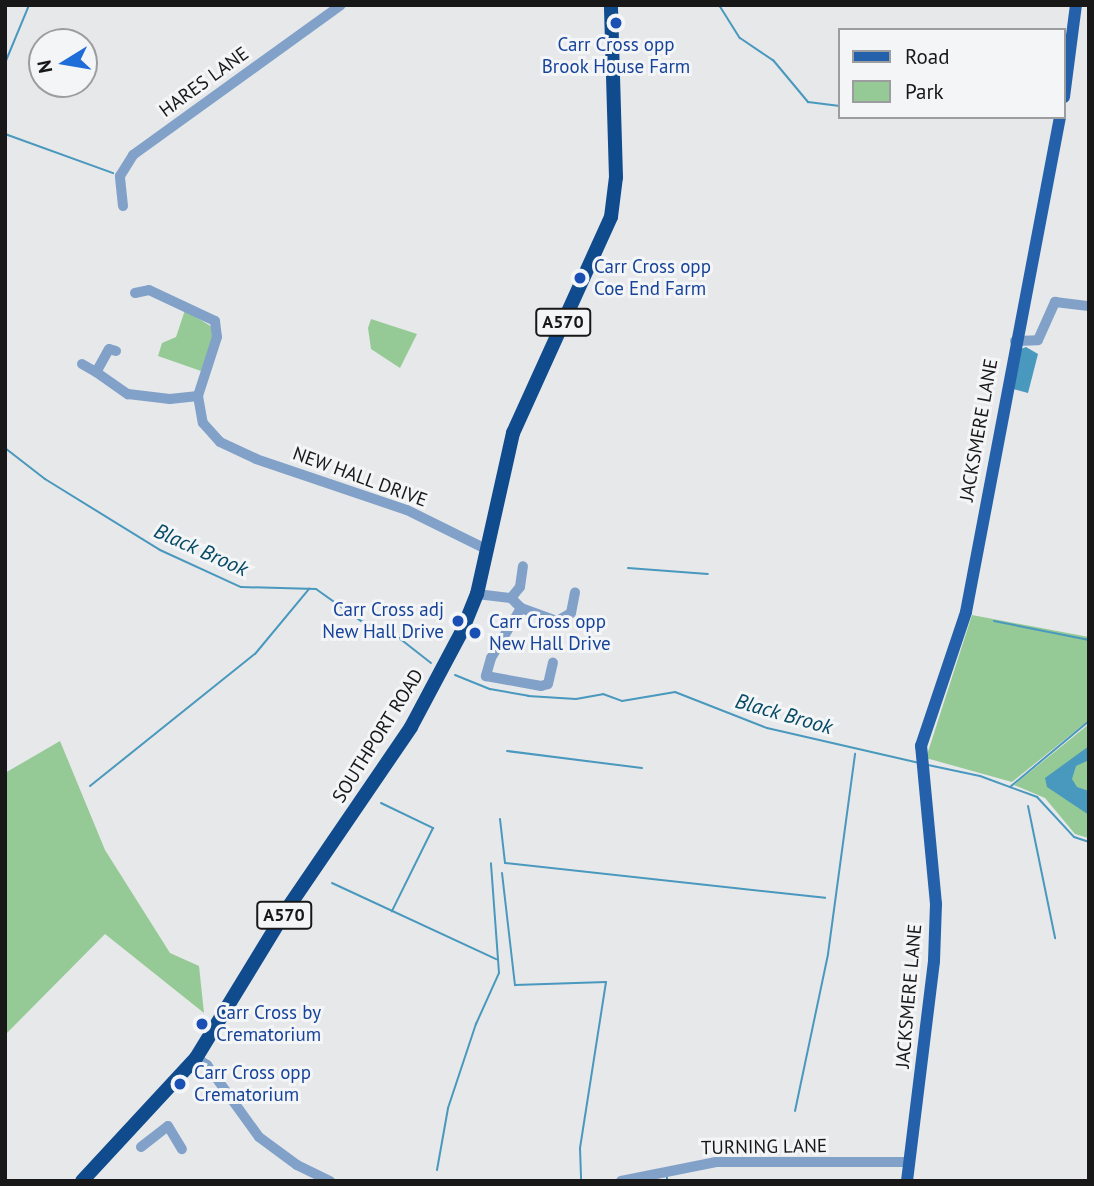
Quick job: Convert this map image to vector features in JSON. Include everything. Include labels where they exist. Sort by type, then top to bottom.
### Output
[{"type":"highway","name":"SOUTHPORT ROAD","points":[[82,1181],[196,1058],[287,909],[411,727],[477,594],[513,433],[611,217],[616,177],[611,5]]},
{"type":"main road","points":[[1066,82],[1076,5]]},
{"type":"main road","name":"JACKSMERE LANE","points":[[907,1181],[934,961],[936,904],[932,829],[921,774],[920,746],[966,612],[1015,341],[1060,119]]},
{"type":"street","name":"HARES LANE","points":[[123,206],[120,176],[133,155],[341,5]]},
{"type":"street","points":[[82,364],[128,394],[170,399],[198,396],[217,337],[215,321],[149,290],[135,293]]},
{"type":"street","points":[[1015,341],[1038,340],[1055,302],[1089,306]]},
{"type":"street","points":[[96,372],[109,349],[116,351]]},
{"type":"street","name":"NEW HALL DRIVE","points":[[198,396],[203,423],[220,442],[256,460],[407,510],[486,549]]},
{"type":"street","points":[[511,598],[520,587],[523,566]]},
{"type":"street","points":[[477,594],[511,598],[521,608],[565,620],[571,613],[575,592]]},
{"type":"street","points":[[521,608],[491,658],[486,676],[541,686],[548,684],[553,663]]},
{"type":"street","points":[[196,1058],[207,1065],[259,1137],[297,1165],[330,1181]]},
{"type":"street","points":[[141,1147],[168,1126],[182,1143]]},
{"type":"street","name":"TURNING LANE","points":[[621,1181],[716,1163],[911,1162]]},
{"type":"green space","points":[[185,310],[212,327],[214,337],[201,371],[158,356],[162,343],[176,337]]},
{"type":"green space","points":[[371,319],[417,334],[400,368],[371,349],[368,328]]},
{"type":"green space","points":[[972,615],[1089,637],[1089,720],[1012,782],[926,758]]},
{"type":"green space","points":[[1089,724],[1088,838],[1075,834],[1045,798],[1014,785]]},
{"type":"green space","points":[[60,741],[105,850],[170,953],[199,966],[204,1013],[105,934],[5,1035],[5,773]]},
{"type":"water","points":[[1026,347],[1038,354],[1028,393],[1013,389],[1021,349]]},
{"type":"water","points":[[1089,746],[1089,760],[1076,766],[1072,779],[1077,787],[1089,791],[1089,815],[1047,787],[1045,778]]},
{"type":"waterway","points":[[5,63],[29,5]]},
{"type":"waterway","points":[[719,5],[740,38],[773,60],[808,102],[838,106]]},
{"type":"waterway","points":[[5,134],[113,173]]},
{"type":"waterway","name":"Black Brook","points":[[5,448],[45,479],[160,550],[241,587],[316,589],[361,621],[394,634],[431,663]]},
{"type":"waterway","points":[[628,568],[708,574]]},
{"type":"waterway","points":[[90,786],[255,654],[309,589]]},
{"type":"waterway","points":[[994,621],[1089,640]]},
{"type":"waterway","name":"Black Brook","points":[[455,675],[490,689],[528,696],[576,699],[603,694],[622,701],[675,692],[767,728],[916,762]]},
{"type":"waterway","points":[[1010,787],[1089,721]]},
{"type":"waterway","points":[[507,751],[642,768]]},
{"type":"waterway","points":[[795,1111],[828,954],[855,754]]},
{"type":"waterway","name":"Black Brook","points":[[928,765],[980,776],[1037,797],[1074,837],[1089,842]]},
{"type":"waterway","points":[[381,803],[433,828],[392,911]]},
{"type":"waterway","points":[[1028,806],[1055,938]]},
{"type":"waterway","points":[[500,819],[505,863],[825,898]]},
{"type":"waterway","points":[[437,1170],[448,1108],[476,1024],[499,973],[491,863]]},
{"type":"waterway","points":[[502,873],[515,985],[606,982],[580,1148],[581,1181]]},
{"type":"waterway","points":[[332,883],[496,959]]},
{"type":"place","name":"Carr Cross opp Brook House Farm","points":[[616,23]]},
{"type":"place","name":"Carr Cross opp Coe End Farm","points":[[580,278]]},
{"type":"place","name":"Carr Cross adj New Hall Drive","points":[[458,621]]},
{"type":"place","name":"Carr Cross opp New Hall Drive","points":[[475,633]]},
{"type":"place","name":"Carr Cross by Crematorium","points":[[202,1024]]},
{"type":"place","name":"Carr Cross opp Crematorium","points":[[180,1084]]}]
